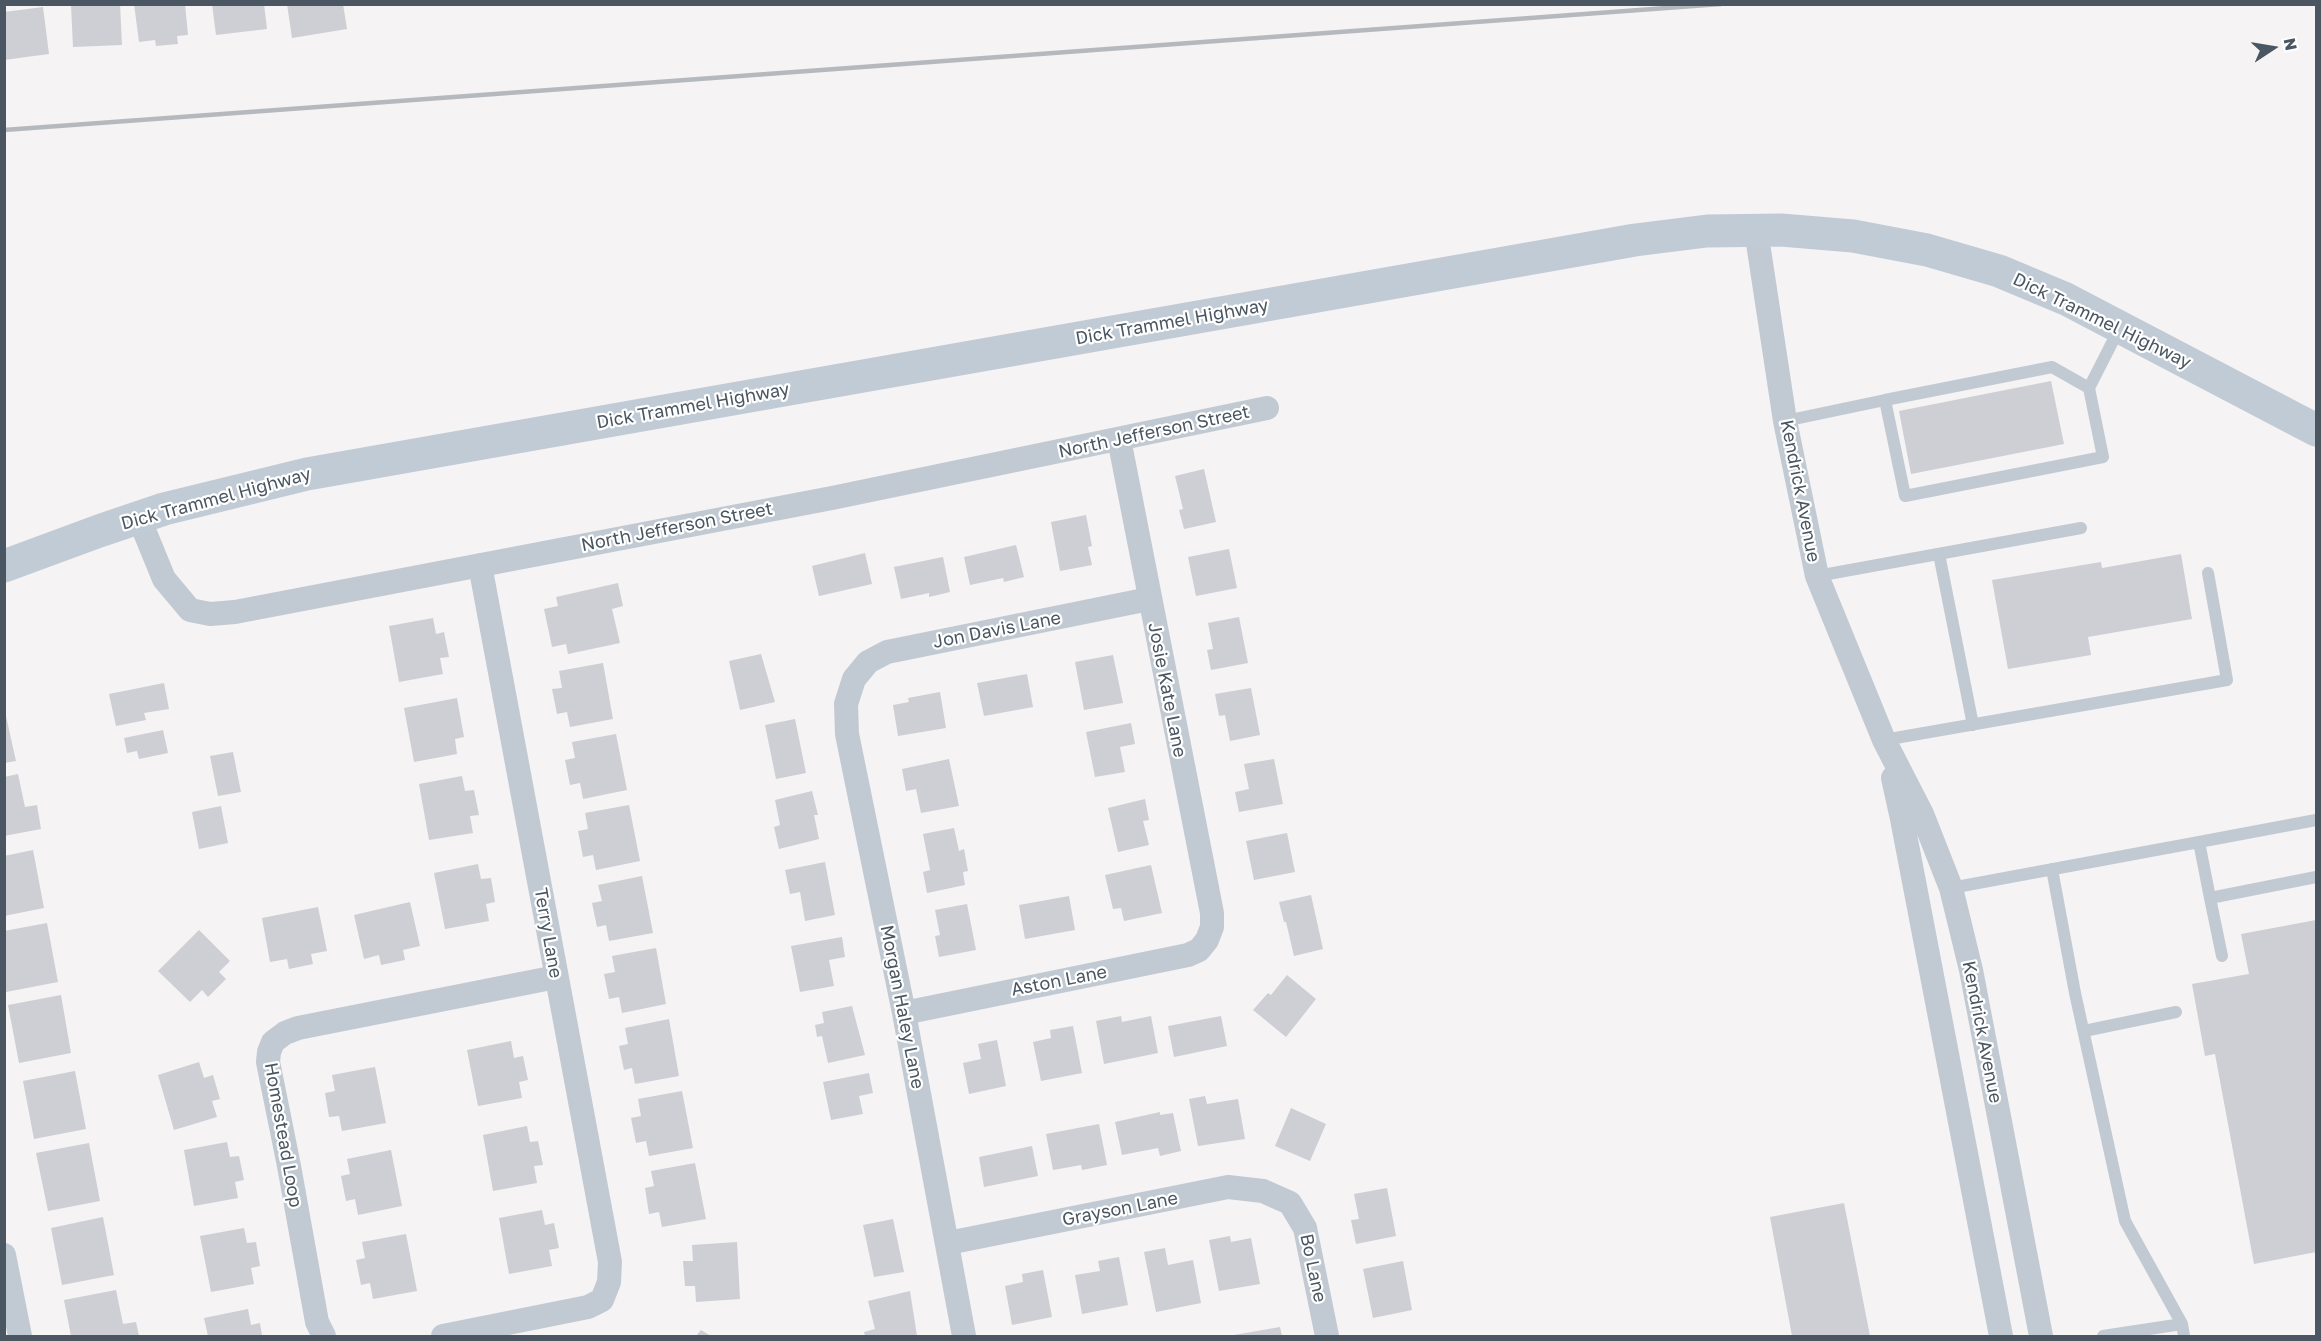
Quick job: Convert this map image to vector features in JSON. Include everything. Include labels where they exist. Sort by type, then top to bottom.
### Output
[{"type":"main road","name":"Dick Trammel Highway","points":[[4,566],[139,518],[235,490],[330,470],[1635,240],[1707,231],[1781,230],[1853,236],[1927,250],[1999,271],[2066,299],[2316,429]]},
{"type":"street","name":"Kendrick Avenue","points":[[1756,230],[1785,421],[1817,576],[1884,740],[1922,814],[1951,888],[1971,970],[2041,1336]]},
{"type":"street","name":"North Jefferson Street","points":[[139,518],[164,579],[190,610],[210,614],[235,612],[1267,408]]},
{"type":"street","name":"Josie Kate Lane","points":[[1119,439],[1212,913],[1212,927],[1207,940]]},
{"type":"street","name":"Terry Lane","points":[[443,1336],[588,1307],[602,1300],[609,1282],[610,1262],[480,565]]},
{"type":"street","name":"Jon Davis Lane","points":[[854,679],[868,662],[887,652],[1149,599]]},
{"type":"street","name":"Morgan Haley Lane","points":[[854,679],[846,704],[847,734],[904,1013],[964,1336]]},
{"type":"street","name":"Kendrick Avenue","points":[[1884,740],[1902,819],[2001,1336]]},
{"type":"street","name":"Aston Lane","points":[[904,1013],[1188,955],[1199,950],[1207,940]]},
{"type":"street","name":"Homestead Loop","points":[[324,1336],[317,1322],[268,1062],[273,1042],[285,1033],[298,1028],[556,977]]},
{"type":"street","name":"Grayson Lane","points":[[948,1243],[1228,1187],[1263,1191],[1290,1203]]},
{"type":"street","name":"Bo Lane","points":[[1290,1203],[1305,1228],[1327,1336]]},
{"type":"street","points":[[4,1255],[20,1336]]},
{"type":"lane","points":[[1885,400],[1905,496],[2103,457],[2090,388],[2120,327]]},
{"type":"lane","points":[[1785,421],[2052,367],[2090,388]]},
{"type":"lane","points":[[1817,576],[2081,528]]},
{"type":"lane","points":[[1939,554],[1973,725]]},
{"type":"lane","points":[[1884,740],[2227,680],[2208,573]]},
{"type":"lane","points":[[1951,888],[2316,820]]},
{"type":"lane","points":[[2199,842],[2222,956]]},
{"type":"lane","points":[[2052,869],[2125,1221],[2183,1330],[2103,1336]]},
{"type":"lane","points":[[2210,898],[2316,877]]},
{"type":"lane","points":[[2084,1031],[2176,1012]]},
{"type":"building","points":[[120,4],[122,45],[73,47],[71,5]]},
{"type":"building","points":[[134,4],[185,4],[188,35],[177,36],[178,44],[156,46],[155,40],[139,42]]},
{"type":"building","points":[[212,4],[264,4],[267,29],[216,35]]},
{"type":"building","points":[[287,4],[343,4],[347,29],[292,38]]},
{"type":"building","points":[[43,7],[49,54],[4,60],[4,12]]},
{"type":"building","points":[[2051,381],[2064,444],[1911,474],[1899,411]]},
{"type":"building","points":[[1204,469],[1216,522],[1184,529],[1179,510],[1183,509],[1175,476]]},
{"type":"building","points":[[1086,515],[1092,546],[1088,547],[1092,565],[1060,571],[1051,522]]},
{"type":"building","points":[[1016,545],[1024,577],[1004,582],[1003,578],[970,585],[964,557]]},
{"type":"building","points":[[1229,549],[1237,588],[1196,596],[1188,557]]},
{"type":"building","points":[[865,553],[872,584],[819,596],[812,566]]},
{"type":"building","points":[[2181,554],[2192,619],[2088,637],[2091,655],[2008,669],[1992,580],[2101,562],[2102,568]]},
{"type":"building","points":[[943,557],[950,592],[929,597],[929,593],[901,599],[894,567]]},
{"type":"building","points":[[618,583],[623,606],[612,609],[620,643],[568,654],[566,644],[552,647],[544,609],[558,606],[556,597]]},
{"type":"building","points":[[1239,617],[1248,663],[1211,670],[1207,650],[1213,649],[1208,623]]},
{"type":"building","points":[[433,618],[436,634],[444,632],[449,657],[440,658],[443,674],[399,682],[389,626]]},
{"type":"building","points":[[761,654],[775,702],[740,710],[729,661]]},
{"type":"building","points":[[1113,655],[1123,703],[1084,710],[1075,662]]},
{"type":"building","points":[[603,663],[613,719],[570,727],[567,712],[557,714],[552,689],[562,688],[559,671]]},
{"type":"building","points":[[1027,674],[1033,707],[984,716],[977,683]]},
{"type":"building","points":[[164,683],[169,709],[144,713],[146,720],[116,726],[109,694]]},
{"type":"building","points":[[1251,688],[1260,735],[1230,741],[1225,715],[1219,716],[1215,694]]},
{"type":"building","points":[[940,692],[946,728],[898,736],[893,705],[909,702],[908,698]]},
{"type":"building","points":[[457,698],[464,737],[455,739],[457,754],[414,762],[404,708]]},
{"type":"building","points":[[4,707],[16,761],[4,763]]},
{"type":"building","points":[[795,719],[806,773],[776,779],[765,725]]},
{"type":"building","points":[[1131,723],[1135,744],[1120,747],[1125,772],[1095,777],[1086,732]]},
{"type":"building","points":[[163,730],[168,753],[139,759],[137,751],[127,753],[124,738]]},
{"type":"building","points":[[616,734],[627,790],[583,799],[580,783],[570,785],[565,760],[575,758],[572,742]]},
{"type":"building","points":[[233,752],[241,792],[218,796],[210,756]]},
{"type":"building","points":[[949,759],[959,806],[921,813],[916,789],[906,791],[902,769]]},
{"type":"building","points":[[1274,759],[1283,804],[1239,812],[1235,792],[1249,789],[1244,764]]},
{"type":"building","points":[[18,774],[25,807],[37,805],[41,829],[4,836],[4,777]]},
{"type":"building","points":[[462,776],[465,791],[474,790],[479,815],[470,816],[473,833],[429,840],[419,784]]},
{"type":"building","points":[[812,791],[818,815],[814,815],[819,839],[779,849],[774,827],[780,825],[775,800]]},
{"type":"building","points":[[1145,799],[1149,820],[1143,821],[1149,845],[1118,852],[1108,808]]},
{"type":"building","points":[[629,805],[640,861],[596,870],[593,855],[583,857],[578,831],[588,829],[585,813]]},
{"type":"building","points":[[221,806],[228,843],[199,849],[192,812]]},
{"type":"building","points":[[954,828],[959,851],[964,849],[968,871],[963,872],[965,885],[927,893],[923,872],[930,870],[923,834]]},
{"type":"building","points":[[1287,833],[1295,872],[1254,880],[1246,841]]},
{"type":"building","points":[[33,850],[44,908],[4,916],[4,856]]},
{"type":"building","points":[[825,862],[835,915],[805,921],[800,892],[790,894],[785,870]]},
{"type":"building","points":[[478,864],[481,879],[491,878],[495,902],[486,904],[489,921],[445,929],[434,873]]},
{"type":"building","points":[[1151,865],[1162,913],[1124,921],[1121,908],[1113,909],[1105,875]]},
{"type":"building","points":[[642,876],[653,933],[609,941],[606,925],[597,927],[592,903],[602,901],[598,885]]},
{"type":"building","points":[[1311,895],[1323,949],[1294,956],[1279,902]]},
{"type":"building","points":[[1069,896],[1075,930],[1025,939],[1019,905]]},
{"type":"building","points":[[410,902],[420,946],[403,950],[405,960],[381,965],[379,955],[364,959],[354,915]]},
{"type":"building","points":[[967,904],[976,950],[939,957],[935,936],[940,935],[935,910]]},
{"type":"building","points":[[318,907],[327,951],[311,954],[313,964],[289,969],[287,959],[270,962],[262,918]]},
{"type":"building","points":[[2316,920],[2316,1252],[2254,1264],[2215,1054],[2205,1056],[2192,984],[2249,974],[2241,934]]},
{"type":"building","points":[[47,923],[58,982],[6,992],[4,931]]},
{"type":"building","points":[[199,930],[230,961],[219,972],[226,979],[208,997],[202,990],[190,1002],[158,971]]},
{"type":"building","points":[[842,937],[845,957],[829,960],[834,986],[800,992],[791,946]]},
{"type":"building","points":[[656,948],[666,1004],[622,1013],[619,997],[609,999],[604,974],[615,972],[612,956]]},
{"type":"building","points":[[1287,975],[1316,999],[1286,1037],[1253,1010],[1268,993],[1271,995]]},
{"type":"building","points":[[61,995],[71,1053],[19,1063],[8,1005]]},
{"type":"building","points":[[852,1006],[865,1055],[828,1063],[822,1036],[817,1037],[815,1025],[824,1023],[822,1012]]},
{"type":"building","points":[[1121,1016],[1122,1022],[1151,1016],[1158,1053],[1104,1064],[1096,1021]]},
{"type":"building","points":[[1221,1016],[1227,1046],[1174,1057],[1168,1026]]},
{"type":"building","points":[[669,1019],[679,1076],[635,1084],[632,1068],[624,1070],[619,1046],[628,1044],[625,1028]]},
{"type":"building","points":[[1073,1026],[1082,1073],[1041,1081],[1033,1042],[1051,1038],[1050,1030]]},
{"type":"building","points":[[997,1040],[1006,1086],[969,1094],[963,1063],[981,1059],[978,1044]]},
{"type":"building","points":[[511,1041],[514,1058],[523,1056],[528,1080],[519,1082],[522,1098],[478,1106],[467,1050]]},
{"type":"building","points":[[199,1062],[204,1078],[213,1075],[220,1099],[212,1101],[217,1117],[174,1130],[158,1075]]},
{"type":"building","points":[[375,1067],[386,1123],[342,1131],[339,1116],[329,1117],[325,1093],[335,1091],[332,1075]]},
{"type":"building","points":[[75,1071],[86,1129],[34,1139],[23,1081]]},
{"type":"building","points":[[869,1073],[873,1093],[859,1096],[863,1114],[831,1120],[823,1082]]},
{"type":"building","points":[[682,1091],[693,1148],[649,1156],[646,1141],[636,1143],[631,1118],[641,1116],[638,1099]]},
{"type":"building","points":[[1205,1096],[1207,1104],[1238,1099],[1245,1139],[1198,1146],[1189,1099]]},
{"type":"building","points":[[1291,1108],[1326,1124],[1310,1161],[1275,1146]]},
{"type":"building","points":[[1160,1112],[1160,1115],[1173,1113],[1181,1151],[1160,1156],[1158,1148],[1122,1155],[1115,1122]]},
{"type":"building","points":[[1099,1124],[1107,1165],[1082,1170],[1081,1165],[1053,1170],[1046,1134]]},
{"type":"building","points":[[527,1126],[530,1142],[538,1141],[543,1165],[534,1166],[537,1183],[493,1191],[483,1135]]},
{"type":"building","points":[[227,1142],[230,1157],[239,1156],[244,1180],[235,1182],[238,1198],[194,1206],[184,1150]]},
{"type":"building","points":[[89,1143],[100,1201],[48,1211],[36,1153]]},
{"type":"building","points":[[1032,1146],[1038,1176],[984,1187],[979,1157]]},
{"type":"building","points":[[391,1150],[402,1206],[358,1215],[355,1199],[346,1201],[341,1176],[350,1174],[347,1159]]},
{"type":"building","points":[[695,1163],[706,1219],[662,1227],[659,1212],[649,1214],[645,1188],[654,1186],[651,1171]]},
{"type":"building","points":[[1387,1188],[1396,1236],[1356,1244],[1351,1220],[1359,1219],[1354,1194]]},
{"type":"building","points":[[1844,1203],[1870,1336],[1792,1336],[1770,1217]]},
{"type":"building","points":[[542,1210],[545,1225],[554,1223],[559,1248],[549,1250],[552,1266],[509,1274],[499,1218]]},
{"type":"building","points":[[103,1217],[114,1275],[62,1285],[51,1228]]},
{"type":"building","points":[[893,1219],[904,1272],[874,1277],[863,1225]]},
{"type":"building","points":[[244,1228],[247,1243],[256,1242],[260,1266],[251,1268],[254,1284],[211,1292],[200,1236]]},
{"type":"building","points":[[406,1234],[417,1291],[373,1299],[370,1283],[361,1285],[356,1260],[365,1258],[362,1242]]},
{"type":"building","points":[[1230,1236],[1231,1242],[1251,1238],[1260,1284],[1219,1291],[1209,1240]]},
{"type":"building","points":[[737,1242],[740,1299],[696,1302],[695,1286],[685,1286],[683,1261],[693,1261],[692,1245]]},
{"type":"building","points":[[1165,1248],[1168,1265],[1193,1260],[1201,1303],[1156,1312],[1144,1252]]},
{"type":"building","points":[[1119,1257],[1128,1305],[1082,1314],[1075,1275],[1100,1271],[1098,1261]]},
{"type":"building","points":[[1403,1261],[1412,1310],[1373,1318],[1363,1269]]},
{"type":"building","points":[[1043,1270],[1052,1317],[1012,1325],[1005,1286],[1023,1282],[1022,1274]]},
{"type":"building","points":[[116,1290],[123,1324],[136,1322],[139,1336],[71,1336],[64,1300]]},
{"type":"building","points":[[910,1291],[917,1336],[865,1336],[864,1332],[875,1329],[868,1301]]},
{"type":"building","points":[[248,1309],[251,1325],[260,1323],[262,1336],[208,1336],[204,1318]]},
{"type":"building","points":[[1280,1327],[1282,1336],[1234,1336],[1234,1335]]},
{"type":"building","points":[[701,1330],[711,1336],[696,1336]]},
{"type":"railway","points":[[4,130],[1721,4]]}]
